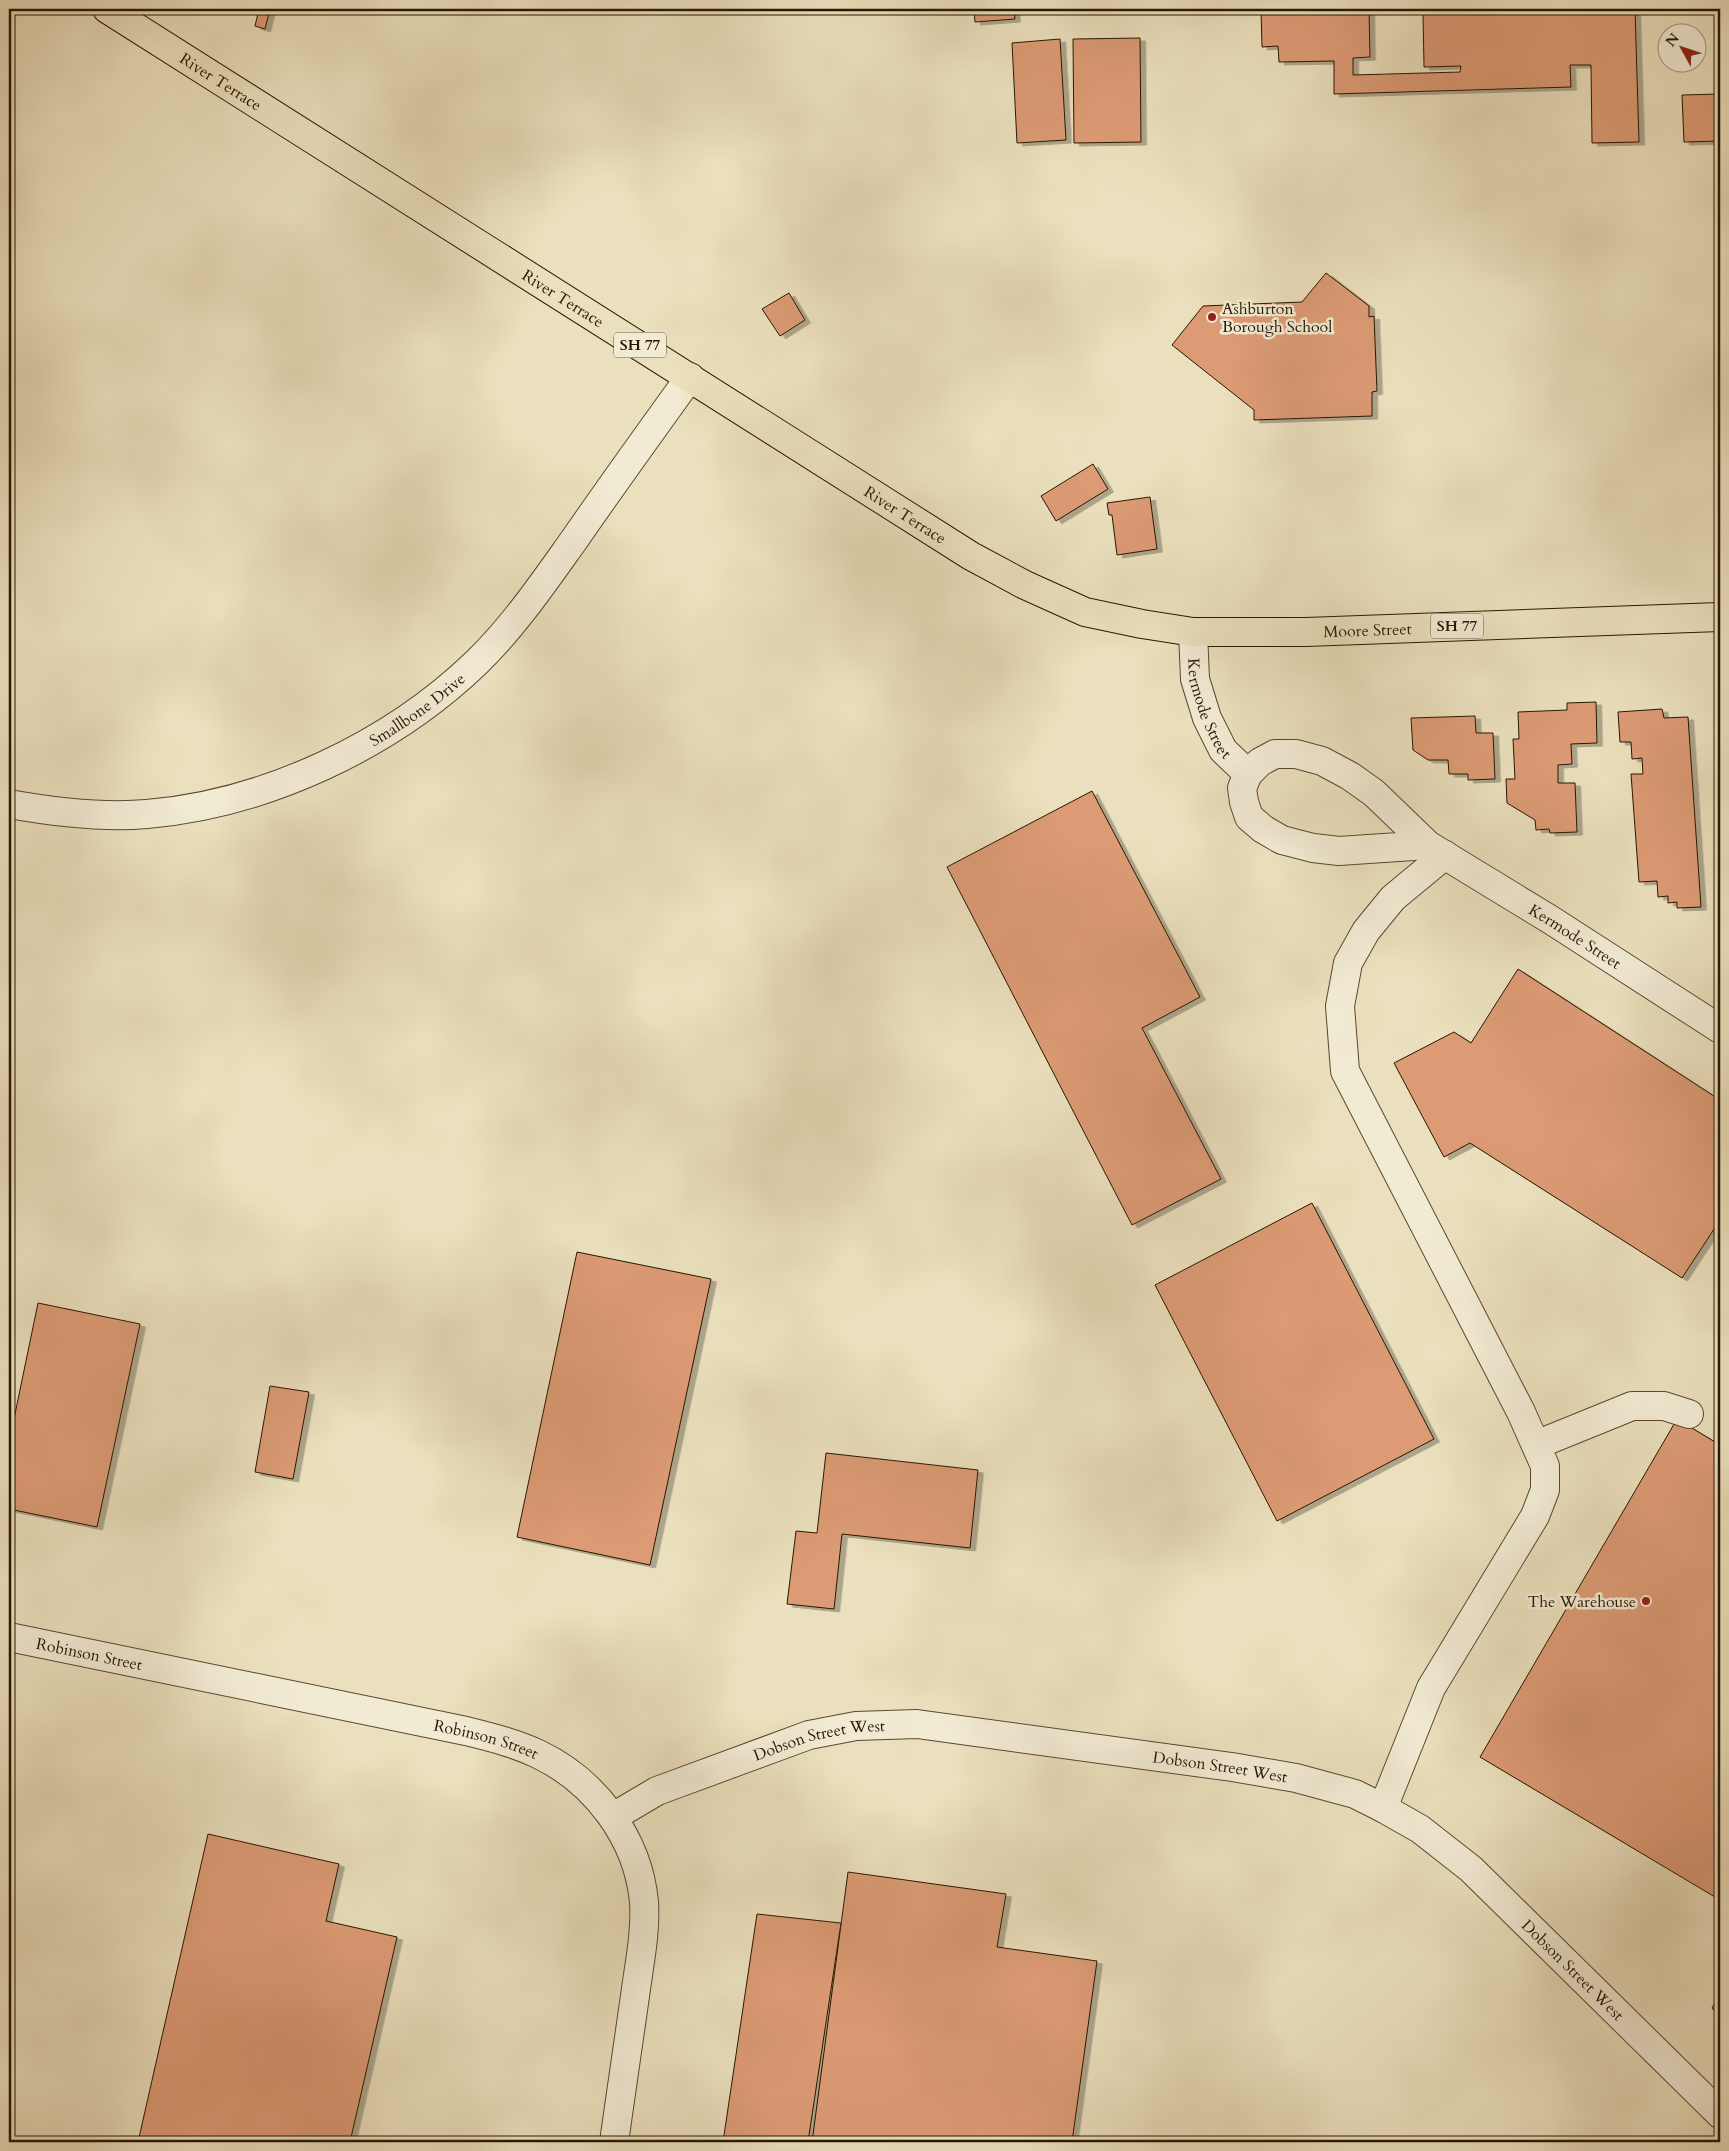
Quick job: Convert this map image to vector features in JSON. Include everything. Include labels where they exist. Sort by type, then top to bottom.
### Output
[{"type":"main road","name":"River Terrace","points":[[107,9],[690,376],[971,556],[1025,585],[1085,612],[1193,632]]},
{"type":"main road","name":"Moore Street","points":[[1193,632],[1316,631],[1720,617]]},
{"type":"street","name":"Smallbone Drive","points":[[9,804],[90,815],[147,814],[209,804],[267,788],[324,767],[380,738],[429,704],[478,662],[528,604],[690,376]]},
{"type":"street","name":"Kermode Street","points":[[1193,632],[1195,679],[1207,718],[1223,750],[1248,774]]},
{"type":"street","name":"Kermode Street","points":[[1436,850],[1339,851],[1313,848],[1282,840],[1263,829],[1249,817],[1242,788],[1248,774],[1260,762],[1275,754],[1296,754],[1322,761],[1350,776],[1374,793],[1436,850],[1551,920],[1720,1030]]},
{"type":"street","points":[[1383,1808],[1431,1688],[1535,1516],[1545,1490],[1546,1466],[1521,1412],[1345,1071],[1340,1006],[1348,963],[1366,931],[1436,850]]},
{"type":"street","points":[[1536,1445],[1632,1406],[1664,1406],[1690,1414]]},
{"type":"street","name":"Robinson Street","points":[[9,1637],[502,1740],[538,1754],[568,1772],[592,1792],[613,1817],[630,1851],[637,1868],[644,1902],[642,1941],[614,2142]]},
{"type":"street","name":"Dobson Street West","points":[[613,1817],[657,1791],[808,1735],[856,1726],[917,1724],[1232,1767],[1287,1776],[1355,1794],[1420,1829],[1471,1869],[1720,2114]]},
{"type":"building","points":[[259,9],[270,9],[265,29],[255,26]]},
{"type":"building","points":[[974,9],[1014,9],[1015,19],[975,22]]},
{"type":"building","points":[[1261,9],[1369,9],[1370,57],[1353,58],[1353,75],[1460,72],[1461,66],[1424,67],[1423,14],[1635,9],[1639,142],[1592,143],[1591,65],[1570,65],[1571,87],[1334,94],[1334,61],[1279,62],[1278,46],[1262,47]]},
{"type":"building","points":[[1717,9],[1720,9],[1720,55],[1719,55]]},
{"type":"building","points":[[1140,38],[1141,142],[1074,143],[1073,39]]},
{"type":"building","points":[[1060,39],[1066,140],[1017,143],[1012,43]]},
{"type":"building","points":[[1720,94],[1720,141],[1684,142],[1682,95]]},
{"type":"building","points":[[1326,273],[1369,306],[1369,317],[1374,316],[1377,391],[1372,392],[1372,416],[1254,420],[1254,410],[1172,345],[1203,306],[1302,302]]},
{"type":"building","points":[[789,293],[805,320],[780,336],[762,309]]},
{"type":"building","points":[[1093,464],[1108,489],[1056,521],[1041,496]]},
{"type":"building","points":[[1150,497],[1157,549],[1117,555],[1112,515],[1109,515],[1107,503]]},
{"type":"building","points":[[1596,702],[1597,743],[1571,744],[1572,764],[1558,765],[1558,783],[1575,783],[1577,832],[1550,833],[1549,829],[1536,830],[1535,820],[1507,803],[1506,779],[1515,779],[1513,739],[1519,739],[1518,712],[1567,710],[1567,703]]},
{"type":"building","points":[[1662,709],[1664,718],[1688,717],[1701,907],[1677,908],[1677,902],[1668,903],[1668,896],[1658,897],[1657,881],[1639,882],[1631,774],[1643,774],[1642,758],[1632,759],[1631,742],[1620,742],[1618,712]]},
{"type":"building","points":[[1475,716],[1476,733],[1493,733],[1495,779],[1468,780],[1468,774],[1449,774],[1448,760],[1428,760],[1413,750],[1411,718]]},
{"type":"building","points":[[1092,791],[1200,997],[1142,1028],[1221,1179],[1132,1225],[947,867]]},
{"type":"building","points":[[1518,969],[1720,1100],[1720,1220],[1682,1278],[1470,1143],[1444,1157],[1394,1063],[1454,1032],[1471,1043]]},
{"type":"building","points":[[1312,1203],[1434,1439],[1277,1521],[1155,1285]]},
{"type":"building","points":[[577,1252],[711,1279],[650,1565],[517,1537]]},
{"type":"building","points":[[38,1303],[140,1324],[97,1527],[9,1509],[9,1443]]},
{"type":"building","points":[[270,1386],[309,1392],[293,1479],[255,1472]]},
{"type":"building","name":"The Warehouse","points":[[1677,1419],[1720,1445],[1720,1900],[1480,1757]]},
{"type":"building","points":[[826,1453],[978,1470],[970,1548],[842,1534],[834,1609],[787,1604],[796,1531],[817,1533]]},
{"type":"building","points":[[208,1834],[339,1864],[326,1921],[397,1937],[350,2142],[138,2142]]},
{"type":"building","points":[[848,1872],[1006,1894],[997,1947],[1097,1961],[1072,2142],[812,2142]]},
{"type":"building","points":[[757,1914],[841,1923],[808,2142],[723,2142]]},
{"type":"building","points":[[1720,1994],[1720,2017],[1712,2008]]},
{"type":"place","name":"Ashburton Borough School","points":[[1212,317]]},
{"type":"place","name":"The Warehouse","points":[[1646,1601]]}]
